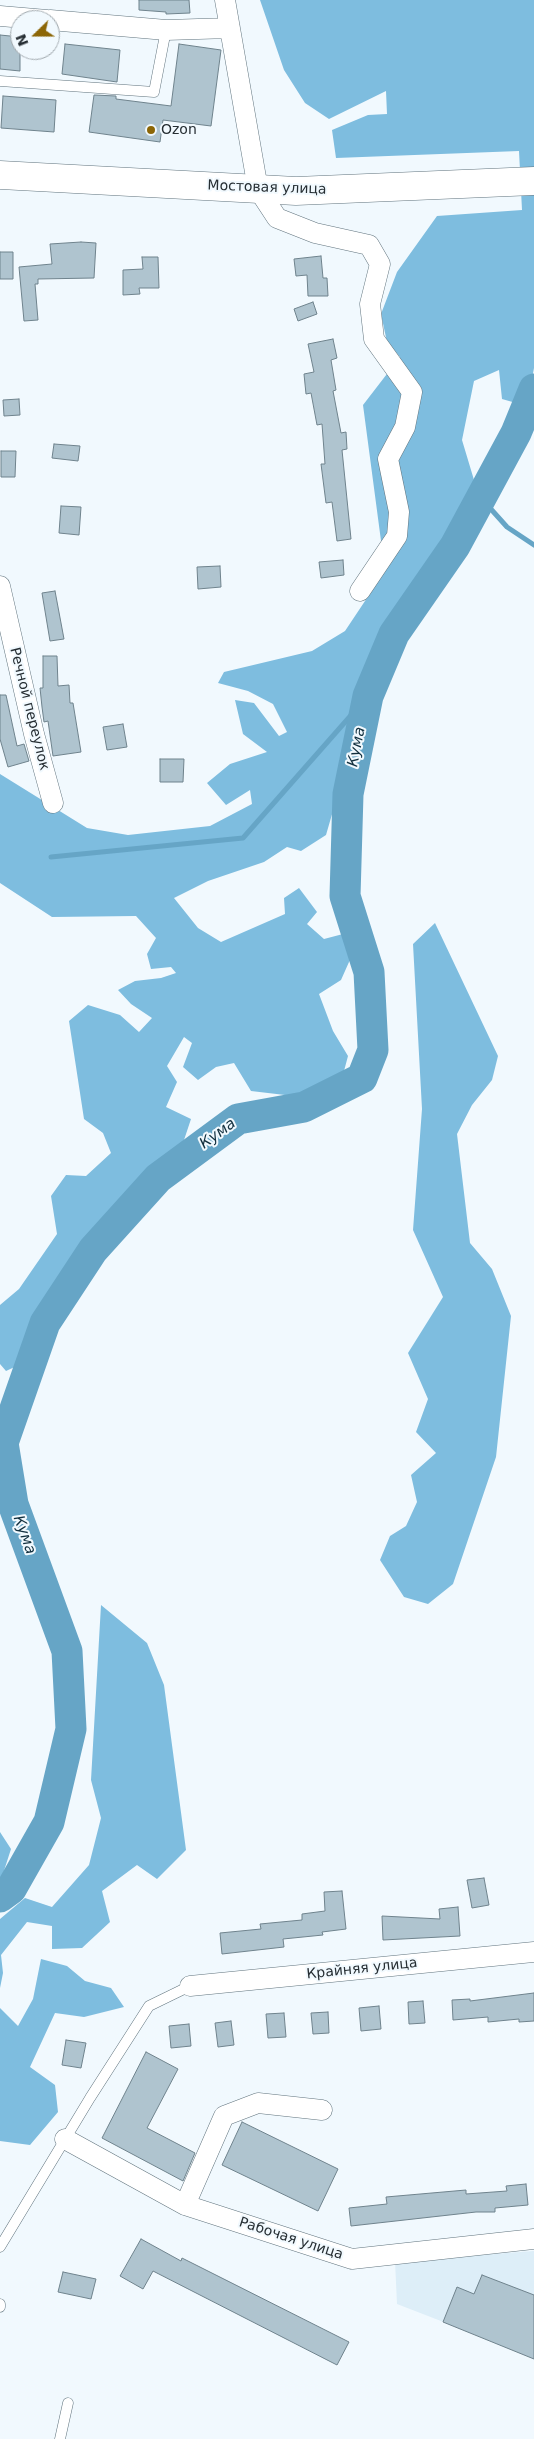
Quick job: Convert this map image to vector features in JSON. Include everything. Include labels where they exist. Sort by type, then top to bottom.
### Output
[{"type":"main road","name":"Мостовая улица","points":[[0,175],[296,191],[534,181]]},
{"type":"street","points":[[225,0],[258,188],[277,218],[315,233],[369,245],[380,264],[370,304],[374,339],[412,392],[405,427],[388,459],[400,512],[397,536],[360,591]]},
{"type":"street","points":[[60,21],[166,30],[230,28]]},
{"type":"street","name":"Речной переулок","points":[[0,586],[34,734],[53,804]]},
{"type":"street","name":"Крайняя улица","points":[[190,1986],[534,1952]]},
{"type":"street","points":[[185,2205],[224,2116],[258,2102],[322,2110]]},
{"type":"street","name":"Рабочая улица","points":[[65,2139],[185,2205],[352,2259],[534,2239]]},
{"type":"lane","points":[[0,82],[154,92],[166,30]]},
{"type":"lane","points":[[0,2247],[65,2139],[149,2006],[190,1986]]},
{"type":"lane","points":[[60,2439],[68,2403]]},
{"type":"shaded area","points":[[260,0],[534,0],[534,368],[530,389],[516,403],[502,399],[499,370],[474,381],[462,440],[474,480],[448,535],[385,630],[361,689],[340,758],[337,797],[326,835],[301,851],[287,847],[264,862],[208,881],[174,898],[198,928],[221,942],[285,914],[284,898],[299,888],[317,912],[307,924],[324,939],[343,934],[353,953],[341,980],[319,994],[333,1031],[348,1056],[344,1071],[302,1097],[251,1091],[234,1063],[216,1067],[198,1080],[183,1067],[192,1043],[184,1037],[167,1066],[177,1082],[166,1107],[191,1119],[184,1140],[154,1168],[84,1241],[39,1307],[21,1364],[6,1371],[0,1364],[0,1305],[19,1289],[57,1234],[51,1196],[66,1175],[86,1176],[111,1153],[103,1133],[84,1119],[69,1021],[88,1005],[120,1015],[139,1032],[152,1018],[131,1004],[118,990],[135,981],[161,978],[176,973],[171,967],[151,969],[147,954],[156,938],[136,916],[52,917],[0,883],[0,774],[87,828],[128,835],[210,826],[252,804],[250,790],[226,805],[207,783],[230,764],[267,752],[243,734],[235,700],[254,703],[279,736],[287,732],[273,704],[248,691],[218,683],[224,672],[312,651],[345,631],[385,571],[363,405],[400,357],[387,342],[381,314],[397,272],[437,216],[522,210],[519,151],[336,158],[332,130],[368,115],[387,114],[386,91],[329,119],[305,103],[284,70]]},
{"type":"shaded area","points":[[435,923],[498,1056],[492,1080],[472,1105],[457,1134],[470,1243],[492,1269],[511,1316],[496,1457],[453,1584],[428,1604],[404,1597],[380,1560],[390,1536],[406,1526],[417,1502],[411,1475],[436,1453],[416,1432],[428,1399],[408,1353],[443,1297],[413,1230],[422,1109],[413,944]]},
{"type":"shaded area","points":[[101,1605],[147,1643],[164,1685],[186,1850],[157,1879],[137,1865],[102,1891],[110,1922],[82,1948],[52,1949],[52,1926],[27,1922],[1,1955],[3,1973],[0,1988],[0,1919],[25,1898],[52,1907],[89,1865],[101,1818],[91,1780]]},
{"type":"shaded area","points":[[0,1832],[11,1849],[0,1883]]},
{"type":"shaded area","points":[[41,1959],[67,1966],[85,1981],[111,1988],[124,2007],[84,2017],[55,2013],[30,2067],[55,2085],[58,2112],[30,2145],[0,2141],[0,2008],[18,2026],[33,1999]]},
{"type":"shaded area","points":[[534,2251],[534,2357],[397,2304],[395,2261]]},
{"type":"building","points":[[139,0],[189,0],[190,13],[166,14],[166,12],[139,10]]},
{"type":"building","points":[[0,35],[10,36],[10,60],[20,60],[20,71],[0,69]]},
{"type":"building","points":[[65,44],[120,50],[117,82],[62,74]]},
{"type":"building","points":[[179,44],[221,50],[211,126],[163,120],[160,142],[89,132],[94,95],[116,96],[116,99],[171,106]]},
{"type":"building","points":[[3,96],[56,100],[54,132],[1,128]]},
{"type":"building","points":[[96,243],[94,278],[38,279],[38,284],[35,284],[38,320],[24,321],[19,267],[52,264],[50,244]]},
{"type":"building","points":[[0,252],[13,252],[13,279],[0,279]]},
{"type":"building","points":[[321,256],[323,278],[327,278],[328,296],[308,296],[307,275],[296,276],[294,259]]},
{"type":"building","points":[[142,257],[158,257],[159,288],[139,288],[140,294],[123,295],[123,270],[143,269]]},
{"type":"building","points":[[313,302],[317,314],[298,321],[294,309]]},
{"type":"building","points":[[333,339],[337,358],[331,360],[336,390],[333,391],[341,433],[346,432],[347,449],[342,450],[351,539],[337,541],[332,502],[326,503],[321,464],[325,464],[322,424],[317,425],[311,393],[306,394],[304,374],[314,372],[308,344]]},
{"type":"building","points":[[19,399],[20,415],[4,416],[3,400]]},
{"type":"building","points":[[54,444],[80,446],[78,461],[52,458]]},
{"type":"building","points":[[1,451],[16,451],[15,477],[1,477]]},
{"type":"building","points":[[61,506],[81,507],[79,535],[59,533]]},
{"type":"building","points":[[343,560],[344,575],[321,578],[319,562]]},
{"type":"building","points":[[220,566],[221,587],[198,589],[197,567]]},
{"type":"building","points":[[55,591],[64,639],[50,641],[42,593]]},
{"type":"building","points":[[43,656],[57,656],[58,686],[69,685],[70,703],[73,703],[81,752],[53,756],[48,721],[44,722],[40,688],[43,688]]},
{"type":"building","points":[[0,695],[6,695],[17,746],[24,744],[29,761],[8,767],[0,739]]},
{"type":"building","points":[[123,724],[127,747],[107,750],[103,727]]},
{"type":"building","points":[[160,759],[184,759],[183,782],[160,782]]},
{"type":"building","points":[[484,1878],[489,1905],[472,1908],[467,1880]]},
{"type":"building","points":[[342,1891],[346,1929],[322,1932],[323,1935],[283,1939],[284,1947],[222,1954],[220,1933],[261,1929],[260,1924],[302,1920],[302,1914],[325,1911],[324,1892]]},
{"type":"building","points":[[458,1907],[460,1936],[383,1940],[382,1916],[440,1919],[439,1909]]},
{"type":"building","points":[[534,1993],[534,2021],[519,2022],[519,2019],[488,2022],[488,2017],[453,2020],[452,2000],[470,1999],[470,2001]]},
{"type":"building","points":[[423,2001],[425,2023],[409,2024],[408,2002]]},
{"type":"building","points":[[379,2006],[381,2029],[361,2031],[359,2008]]},
{"type":"building","points":[[328,2012],[329,2033],[313,2034],[311,2013]]},
{"type":"building","points":[[284,2013],[286,2037],[268,2038],[266,2014]]},
{"type":"building","points":[[231,2021],[234,2045],[218,2047],[215,2023]]},
{"type":"building","points":[[189,2024],[191,2046],[171,2048],[169,2026]]},
{"type":"building","points":[[66,2040],[86,2043],[81,2068],[62,2065]]},
{"type":"building","points":[[146,2052],[178,2069],[147,2128],[195,2153],[183,2181],[102,2138]]},
{"type":"building","points":[[242,2122],[338,2169],[318,2211],[222,2165]]},
{"type":"building","points":[[526,2184],[528,2205],[495,2208],[495,2212],[476,2212],[351,2226],[349,2208],[387,2204],[386,2197],[466,2190],[466,2194],[507,2191],[506,2186]]},
{"type":"building","points":[[141,2239],[181,2261],[182,2258],[349,2342],[337,2365],[153,2271],[143,2289],[120,2276]]},
{"type":"building","points":[[63,2272],[96,2279],[91,2299],[58,2292]]},
{"type":"building","points":[[482,2275],[534,2295],[534,2359],[443,2322],[457,2287],[474,2294]]},
{"type":"waterway","name":"Кума","points":[[0,1897],[11,1889],[49,1822],[71,1729],[67,1651],[13,1504],[3,1443],[45,1323],[93,1250],[158,1178],[238,1119],[304,1107],[362,1078],[373,1050],[369,972],[345,896],[348,794],[368,696],[394,634],[455,546],[516,433],[534,389]]},
{"type":"waterway","points":[[481,498],[507,527],[534,545]]},
{"type":"waterway","points":[[51,857],[243,838],[368,696]]},
{"type":"place","name":"Ozon","points":[[151,130]]}]
